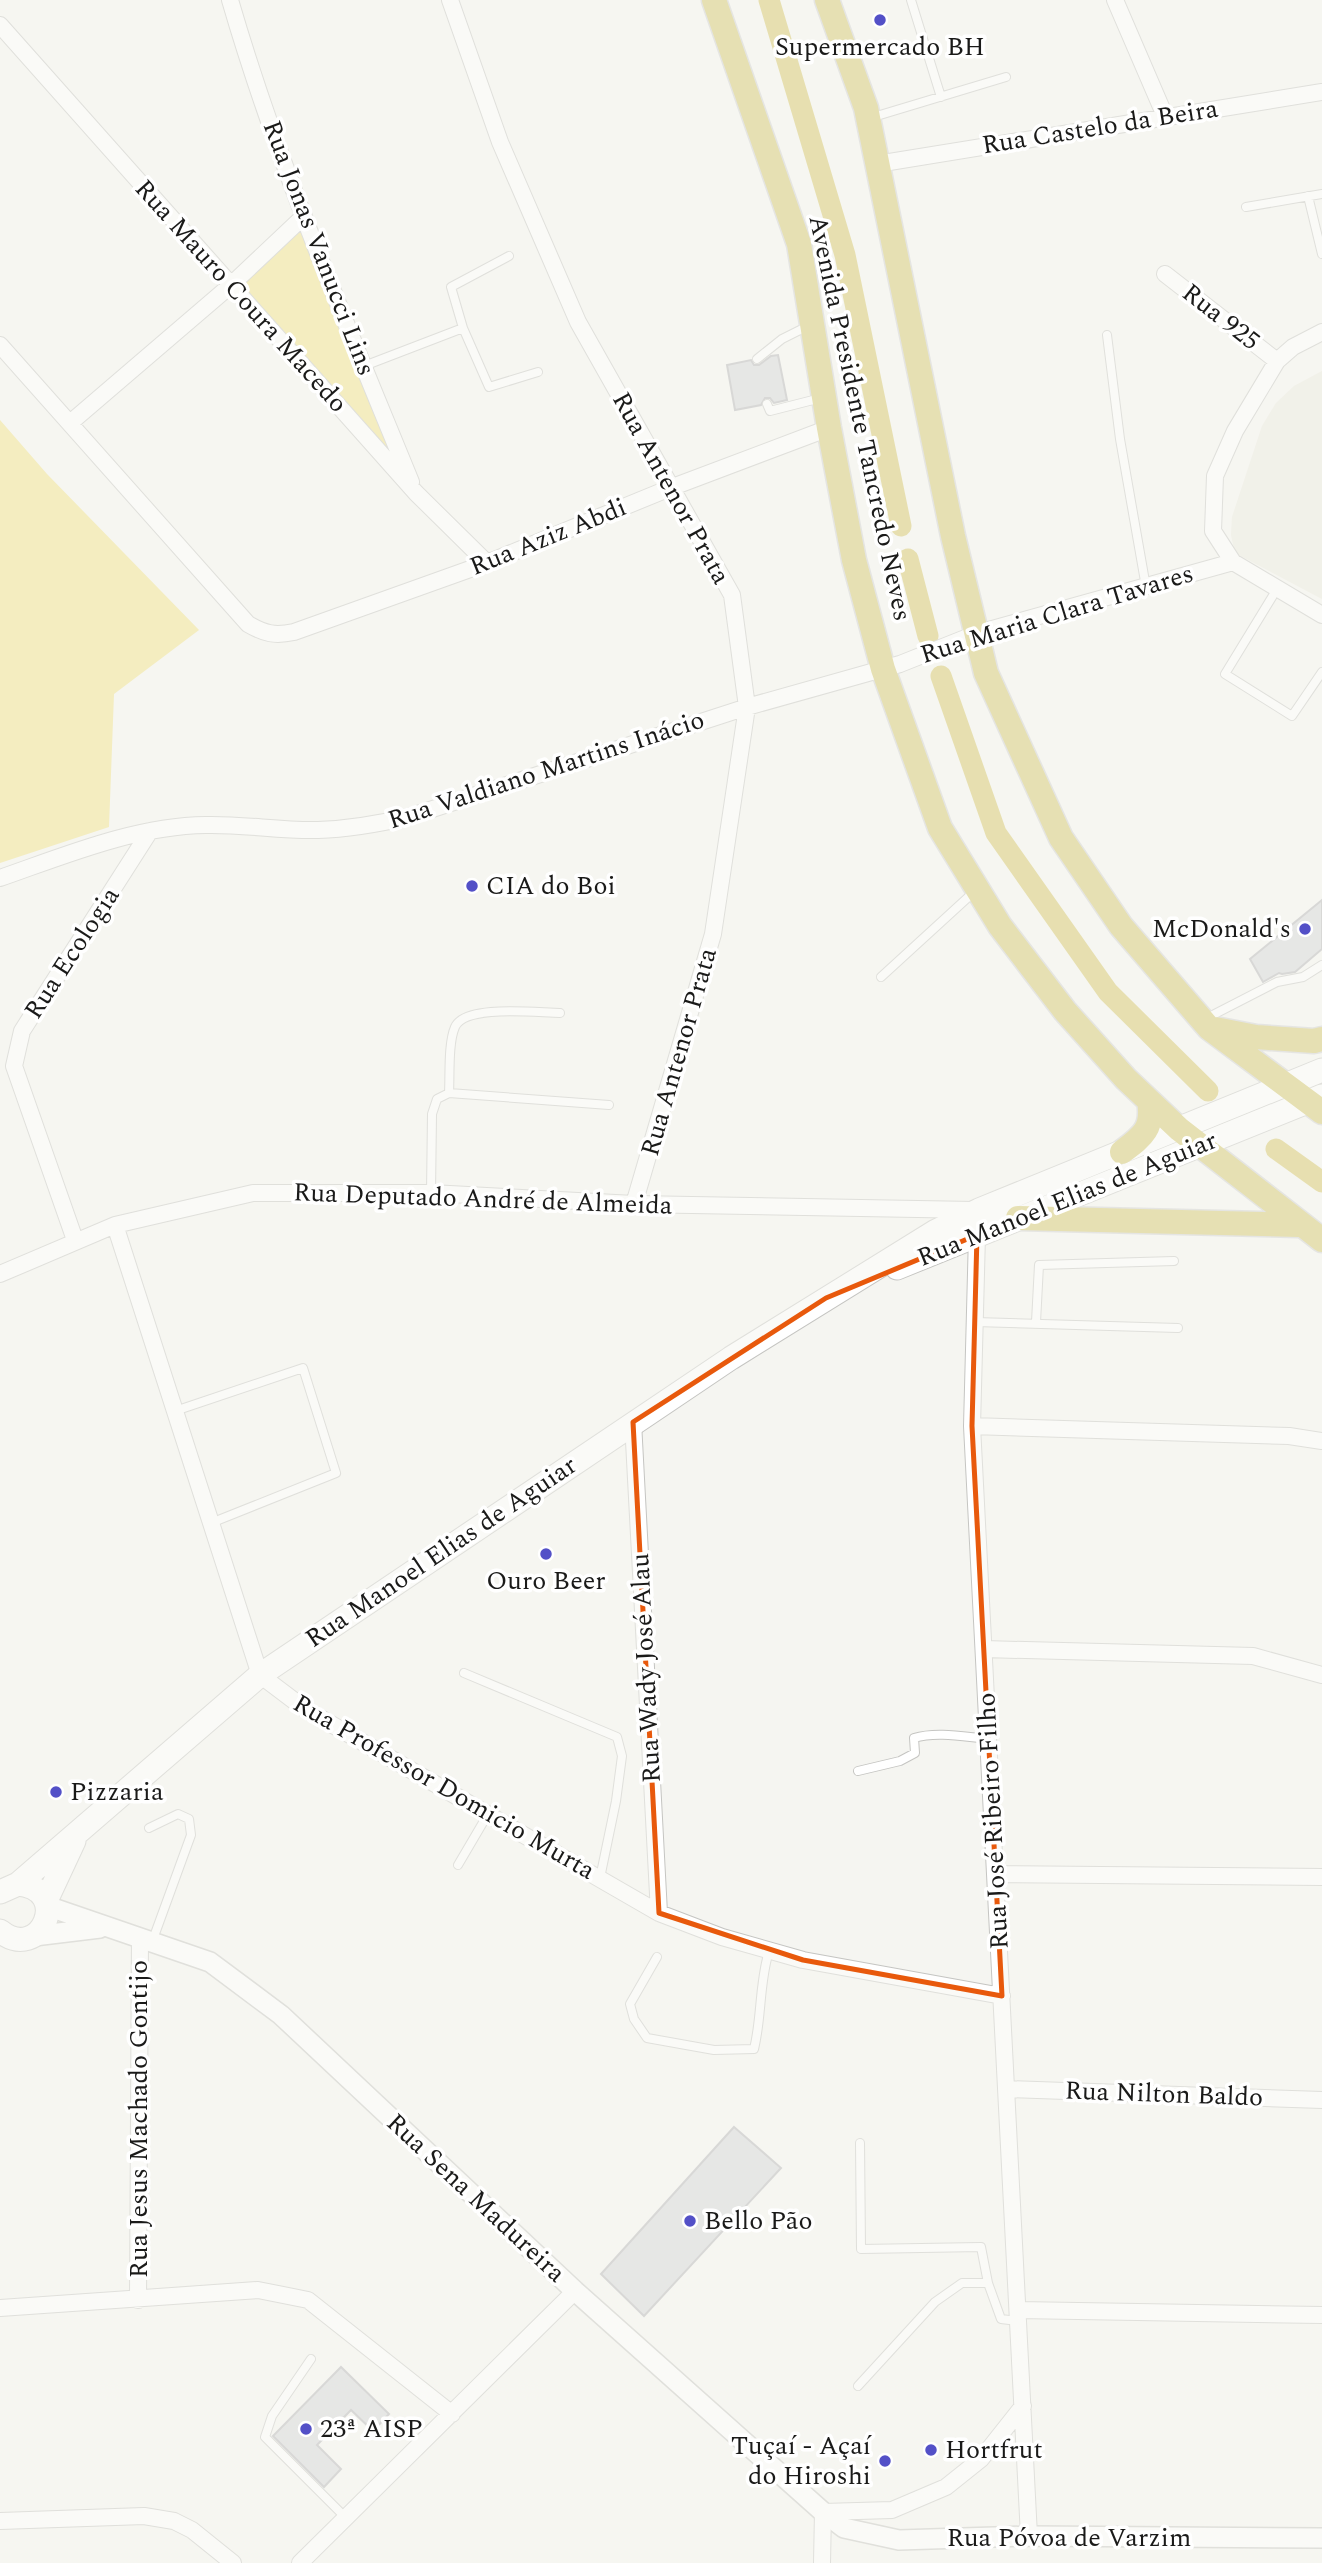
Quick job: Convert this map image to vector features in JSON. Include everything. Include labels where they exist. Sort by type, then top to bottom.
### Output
[{"type":"main road","name":"Avenida Presidente Tancredo Neves","points":[[714,0],[799,244],[854,560],[883,669],[940,828],[1000,926],[1065,1011],[1126,1079],[1179,1129],[1299,1225],[1322,1240]]},
{"type":"main road","points":[[830,1],[868,119],[953,536],[986,673],[1061,838],[1121,926],[1206,1024],[1283,1084],[1317,1103]]},
{"type":"main road","points":[[1206,1024],[1256,1037],[1314,1041],[1322,1039]]},
{"type":"main road","name":"Rua Manoel Elias de Aguiar","points":[[7,1885],[77,1835],[260,1675],[633,1422],[826,1298],[936,1231],[979,1210],[1322,1070]]},
{"type":"main road","points":[[1122,1153],[1138,1140],[1149,1125],[1152,1114],[1149,1101]]},
{"type":"main road","name":"Rua Manoel Elias de Aguiar","points":[[826,1298],[1199,1144],[1317,1103]]},
{"type":"main road","points":[[1018,1218],[1299,1225]]},
{"type":"main road","name":"Rua Manoel Elias de Aguiar","points":[[34,1936],[45,1923],[47,1904],[77,1835]]},
{"type":"main road","points":[[7,1885],[35,1888],[47,1904]]},
{"type":"main road","points":[[2,1935],[15,1939],[34,1936]]},
{"type":"street","name":"Rua Jonas Vanucci Lins","points":[[230,0],[247,59],[303,217],[416,493]]},
{"type":"street","name":"Rua Antenor Prata","points":[[450,0],[500,142],[578,322],[732,595],[747,707],[713,934],[634,1205]]},
{"type":"street","points":[[1115,0],[1165,116]]},
{"type":"street","name":"Rua Mauro Coura Macedo","points":[[0,25],[416,493],[486,563]]},
{"type":"street","name":"Rua Castelo da Beira","points":[[877,164],[1322,92]]},
{"type":"street","points":[[0,345],[70,422],[230,285],[303,217]]},
{"type":"street","name":"Rua 925","points":[[1165,274],[1278,361]]},
{"type":"street","points":[[1322,332],[1293,347],[1278,361],[1235,431],[1215,476],[1213,531],[1233,562],[1322,615]]},
{"type":"street","name":"Rua Aziz Abdi","points":[[70,422],[248,624],[264,634],[279,636],[486,563],[670,488],[829,428]]},
{"type":"street","name":"Rua Maria Clara Tavares","points":[[883,669],[978,634],[1233,562]]},
{"type":"street","name":"Rua Valdiano Martins Inácio","points":[[0,878],[103,843],[150,831],[205,825],[317,830],[366,826],[408,817],[747,707],[883,669]]},
{"type":"street","name":"Rua Ecologia","points":[[75,1240],[14,1066],[22,1031],[150,831]]},
{"type":"street","name":"Rua Deputado André de Almeida","points":[[0,1274],[115,1225],[253,1193],[431,1193],[634,1205],[979,1210]]},
{"type":"street","points":[[115,1225],[260,1675]]},
{"type":"street","name":"Rua José Ribeiro Filho","points":[[977,1235],[972,1426],[1029,2536]]},
{"type":"street","name":"Rua Wady José Alau","points":[[633,1422],[659,1913]]},
{"type":"street","points":[[972,1426],[1289,1436],[1322,1441]]},
{"type":"street","points":[[984,1649],[1253,1656],[1322,1675]]},
{"type":"street","name":"Rua Professor Domicio Murta","points":[[260,1675],[305,1709],[659,1913],[723,1937],[803,1960],[1002,1996]]},
{"type":"street","points":[[995,1874],[1322,1877]]},
{"type":"street","name":"Rua Sena Madureira","points":[[47,1904],[104,1928],[210,1962],[281,2015],[575,2291],[822,2512]]},
{"type":"street","name":"Rua Sena Madureira","points":[[34,1936],[104,1928]]},
{"type":"street","name":"Rua Jesus Machado Gontijo","points":[[138,2300],[146,1940]]},
{"type":"street","name":"Rua Nilton Baldo","points":[[1006,2089],[1322,2100]]},
{"type":"street","points":[[0,2308],[258,2290],[308,2300],[452,2414]]},
{"type":"street","points":[[300,2563],[575,2291]]},
{"type":"street","points":[[1018,2316],[1322,2315]]},
{"type":"street","points":[[822,2563],[822,2512],[892,2510],[946,2487],[981,2459],[1023,2406]]},
{"type":"street","name":"Rua Póvoa de Varzim","points":[[822,2512],[844,2528],[899,2540],[1029,2536],[1322,2538]]},
{"type":"street","points":[[0,2521],[144,2516],[174,2521],[192,2530],[233,2563]]},
{"type":"lane","points":[[911,0],[940,97]]},
{"type":"lane","points":[[868,119],[1006,77]]},
{"type":"lane","points":[[1246,207],[1322,194]]},
{"type":"lane","points":[[1308,196],[1322,254]]},
{"type":"lane","points":[[509,256],[451,287],[463,328],[489,387],[538,372]]},
{"type":"lane","points":[[757,359],[782,339],[812,324]]},
{"type":"lane","points":[[364,366],[463,328]]},
{"type":"lane","points":[[1107,335],[1124,464],[1146,586]]},
{"type":"lane","points":[[767,404],[770,411],[824,398]]},
{"type":"lane","points":[[1277,589],[1225,674],[1292,716],[1322,672]]},
{"type":"lane","points":[[881,976],[978,890]]},
{"type":"lane","points":[[1206,1024],[1277,982],[1303,976],[1322,965]]},
{"type":"lane","points":[[449,1093],[453,1036],[456,1025],[466,1017],[480,1012],[560,1013]]},
{"type":"lane","points":[[431,1193],[432,1114],[437,1099],[449,1093],[609,1105]]},
{"type":"lane","points":[[1036,1322],[1039,1265],[1174,1261]]},
{"type":"lane","points":[[975,1322],[1178,1328]]},
{"type":"lane","points":[[175,1411],[303,1368],[336,1473],[211,1523]]},
{"type":"lane","points":[[464,1673],[617,1737],[622,1756],[600,1878]]},
{"type":"lane","points":[[858,1771],[900,1761],[915,1753],[914,1738],[921,1736],[988,1739]]},
{"type":"lane","points":[[146,1940],[191,1835],[189,1819],[178,1814],[149,1828]]},
{"type":"lane","points":[[458,1866],[488,1814]]},
{"type":"lane","points":[[657,1957],[630,2004],[634,2019],[647,2038],[714,2050],[754,2049],[758,2034],[763,1970],[769,1951]]},
{"type":"lane","points":[[860,2143],[860,2249],[981,2247],[988,2283],[1001,2319],[1018,2316]]},
{"type":"lane","points":[[858,2386],[935,2302],[962,2283],[988,2283]]},
{"type":"lane","points":[[311,2359],[271,2416],[265,2437],[346,2518]]},
{"type":"highlighted area","points":[[977,1235],[972,1426],[1002,1996],[803,1960],[659,1913],[633,1422],[826,1298]]},
{"type":"shaded area","points":[[303,217],[416,493],[231,285]]},
{"type":"shaded area","points":[[1322,371],[1322,599],[1235,553],[1231,535],[1232,517],[1262,426],[1276,403],[1294,386]]},
{"type":"shaded area","points":[[0,420],[47,474],[199,630],[114,694],[109,827],[0,863]]},
{"type":"building","points":[[778,355],[787,400],[774,403],[770,398],[765,398],[761,405],[735,410],[727,365],[751,360],[754,365],[759,365],[771,356]]},
{"type":"building","name":"McDonald's","points":[[1322,900],[1322,949],[1295,972],[1279,973],[1263,982],[1250,959]]},
{"type":"building","name":"Bello Pão","points":[[734,2127],[781,2168],[644,2316],[601,2274]]},
{"type":"building","name":"23ª AISP","points":[[341,2367],[389,2414],[373,2431],[351,2410],[317,2445],[341,2469],[324,2487],[273,2436]]},
{"type":"waterway","points":[[769,0],[845,255],[901,526]]},
{"type":"waterway","points":[[908,559],[928,636]]},
{"type":"waterway","points":[[941,676],[996,833],[1108,992],[1208,1091]]},
{"type":"waterway","points":[[1276,1149],[1322,1182]]},
{"type":"place","name":"Supermercado BH","points":[[880,20]]},
{"type":"place","name":"CIA do Boi","points":[[472,886]]},
{"type":"place","name":"McDonald's","points":[[1305,929]]},
{"type":"place","name":"Ouro Beer","points":[[546,1554]]},
{"type":"place","name":"Pizzaria","points":[[56,1792]]},
{"type":"place","name":"Bello Pão","points":[[690,2221]]},
{"type":"place","name":"23ª AISP","points":[[306,2429]]},
{"type":"place","name":"Hortfrut","points":[[931,2450]]},
{"type":"place","name":"Tuçaí - Açaí do Hiroshi","points":[[885,2461]]}]
